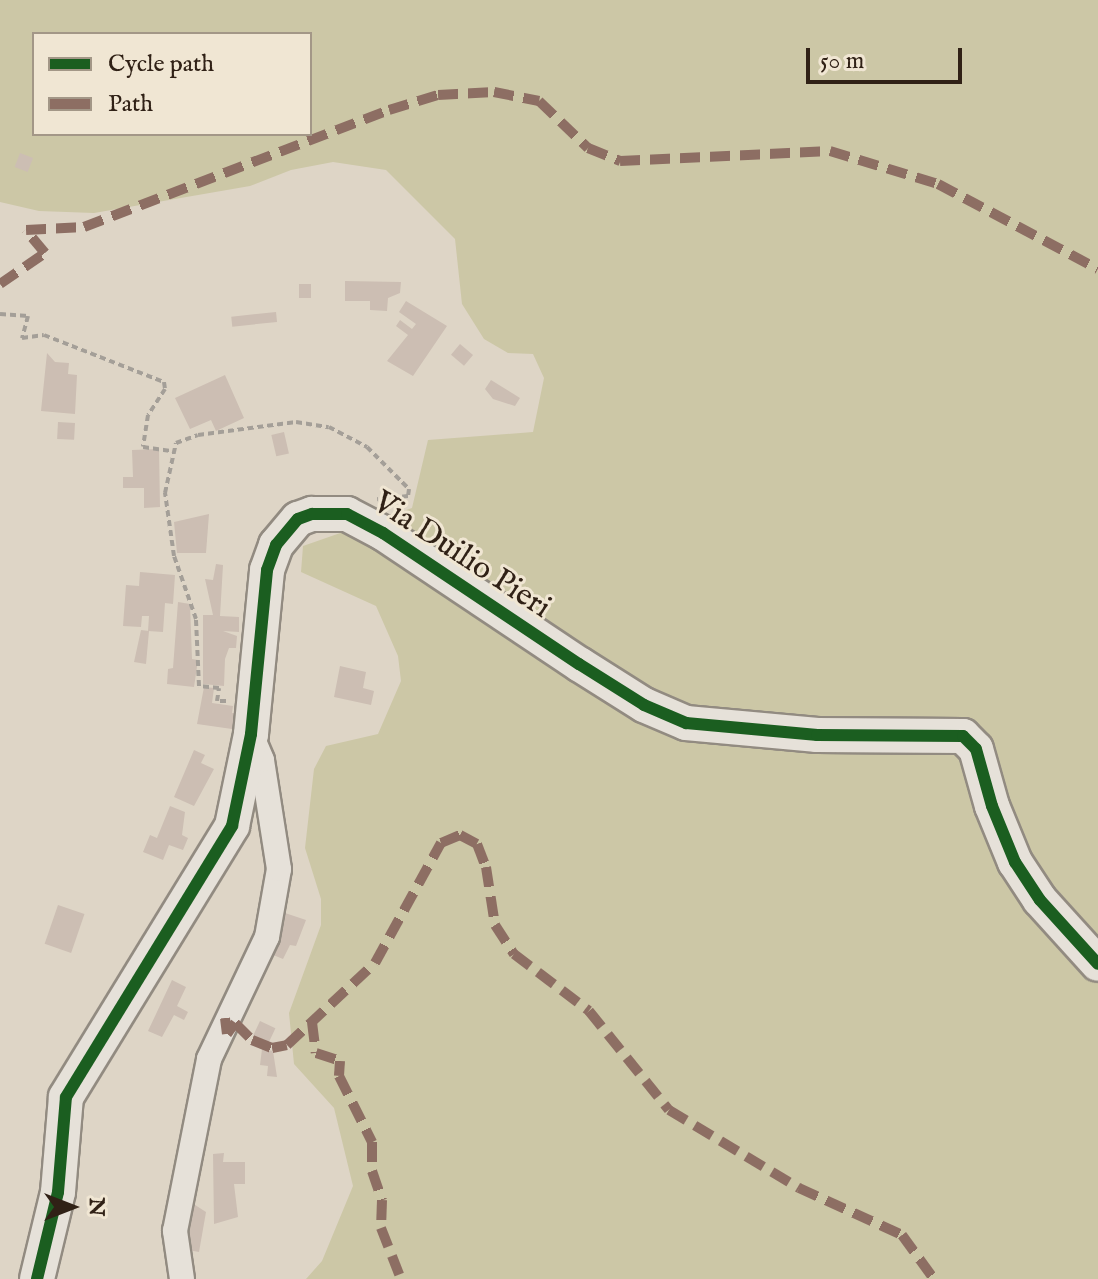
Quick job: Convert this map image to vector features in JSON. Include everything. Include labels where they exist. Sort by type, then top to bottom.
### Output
[{"type":"street","name":"Via Duilio Pieri","points":[[37,1279],[60,1167],[66,1097],[232,826],[251,734],[267,570],[276,545],[298,519],[347,514],[644,705],[686,723],[817,735],[963,736],[976,749],[992,806],[1015,862],[1040,900],[1098,964]]},
{"type":"street","points":[[182,1279],[175,1231],[209,1059],[267,937],[279,869],[262,760],[251,734]]},
{"type":"path","points":[[0,314],[28,316],[22,338],[52,337],[164,382],[165,389],[148,415],[143,447],[171,451]]},
{"type":"path","points":[[199,686],[196,619],[185,578],[176,570],[167,521],[165,493],[171,451],[176,443],[198,435],[312,423],[367,447],[409,489],[401,498],[372,499]]},
{"type":"shaded area","points":[[0,0],[1098,0],[1098,1279],[306,1279],[322,1261],[353,1186],[334,1108],[294,1064],[289,1013],[321,925],[321,899],[305,848],[314,769],[326,746],[378,734],[401,681],[398,656],[376,606],[301,572],[303,546],[412,508],[428,440],[533,432],[544,378],[533,354],[508,353],[484,339],[462,304],[455,239],[386,170],[333,162],[291,170],[250,186],[94,213],[39,211],[0,202]]},
{"type":"building","points":[[20,153],[33,158],[28,172],[15,167]]},
{"type":"building","points":[[345,281],[401,282],[400,293],[388,298],[387,311],[370,310],[370,301],[345,301]]},
{"type":"building","points":[[299,284],[311,284],[311,298],[299,298]]},
{"type":"building","points":[[406,301],[447,326],[413,376],[387,361],[408,335],[396,326],[400,320],[412,329],[416,324],[399,312]]},
{"type":"building","points":[[276,312],[277,322],[232,327],[231,317]]},
{"type":"building","points":[[460,344],[473,355],[464,366],[451,355]]},
{"type":"building","points":[[47,353],[55,362],[69,363],[68,374],[77,375],[75,414],[41,411]]},
{"type":"building","points":[[225,375],[244,418],[216,431],[211,420],[190,429],[175,398]]},
{"type":"building","points":[[491,380],[520,398],[515,406],[493,399],[485,389]]},
{"type":"building","points":[[58,422],[75,423],[74,440],[57,439]]},
{"type":"building","points":[[284,432],[289,453],[276,456],[271,435]]},
{"type":"building","points":[[159,449],[160,507],[144,508],[144,488],[123,488],[123,477],[133,477],[132,450]]},
{"type":"building","points":[[209,514],[206,553],[177,553],[174,522]]},
{"type":"building","points":[[216,564],[223,565],[220,616],[239,617],[239,632],[223,631],[237,636],[236,648],[229,648],[225,659],[224,686],[203,684],[203,615],[213,615],[205,579],[213,580]]},
{"type":"building","points":[[140,572],[175,575],[173,604],[165,603],[163,632],[148,631],[149,616],[142,616],[141,627],[123,626],[126,585],[139,586]]},
{"type":"building","points":[[178,602],[190,604],[192,659],[198,660],[194,687],[167,684],[168,669],[173,668]]},
{"type":"building","points":[[141,630],[149,631],[146,664],[134,662]]},
{"type":"building","points":[[340,666],[366,672],[363,688],[374,691],[371,705],[334,697]]},
{"type":"building","points":[[204,687],[214,688],[212,703],[233,706],[232,713],[241,714],[239,730],[197,724]]},
{"type":"building","points":[[194,750],[205,755],[201,763],[214,769],[194,806],[174,797]]},
{"type":"building","points":[[170,806],[185,812],[182,835],[188,838],[183,850],[169,845],[163,860],[143,852],[150,835],[157,838]]},
{"type":"building","points":[[58,905],[84,914],[71,953],[45,944]]},
{"type":"building","points":[[282,912],[306,920],[296,946],[290,945],[283,959],[266,952]]},
{"type":"building","points":[[172,980],[186,987],[177,1006],[188,1012],[184,1020],[174,1015],[162,1037],[148,1031]]},
{"type":"building","points":[[260,1021],[275,1028],[269,1043],[253,1036]]},
{"type":"building","points":[[262,1049],[273,1051],[277,1077],[267,1076],[268,1066],[260,1065]]},
{"type":"building","points":[[224,1153],[223,1162],[245,1162],[245,1184],[234,1184],[238,1217],[214,1224],[213,1154]]},
{"type":"building","points":[[192,1203],[206,1212],[199,1252],[183,1249]]},
{"type":"marked path","points":[[0,284],[45,253],[26,230],[84,227],[389,110],[438,95],[494,92],[539,101],[588,148],[620,161],[830,151],[938,184],[1098,269]]},
{"type":"marked path","points":[[225,1018],[227,1034],[235,1023],[252,1040],[272,1048],[287,1045],[375,963],[441,843],[460,835],[477,844],[486,867],[495,925],[514,954],[589,1011],[669,1110],[799,1188],[902,1235],[934,1279]]},
{"type":"marked path","points":[[312,1022],[316,1053],[340,1061],[339,1076],[372,1142],[372,1171],[382,1200],[381,1228],[401,1279]]},
{"type":"cycle path","points":[[37,1279],[58,1192],[66,1097],[232,826],[251,734],[267,570],[276,545],[298,519],[312,514],[347,514],[383,533],[644,705],[686,723],[817,735],[963,736],[976,749],[992,806],[1015,862],[1040,900],[1098,964]]}]
